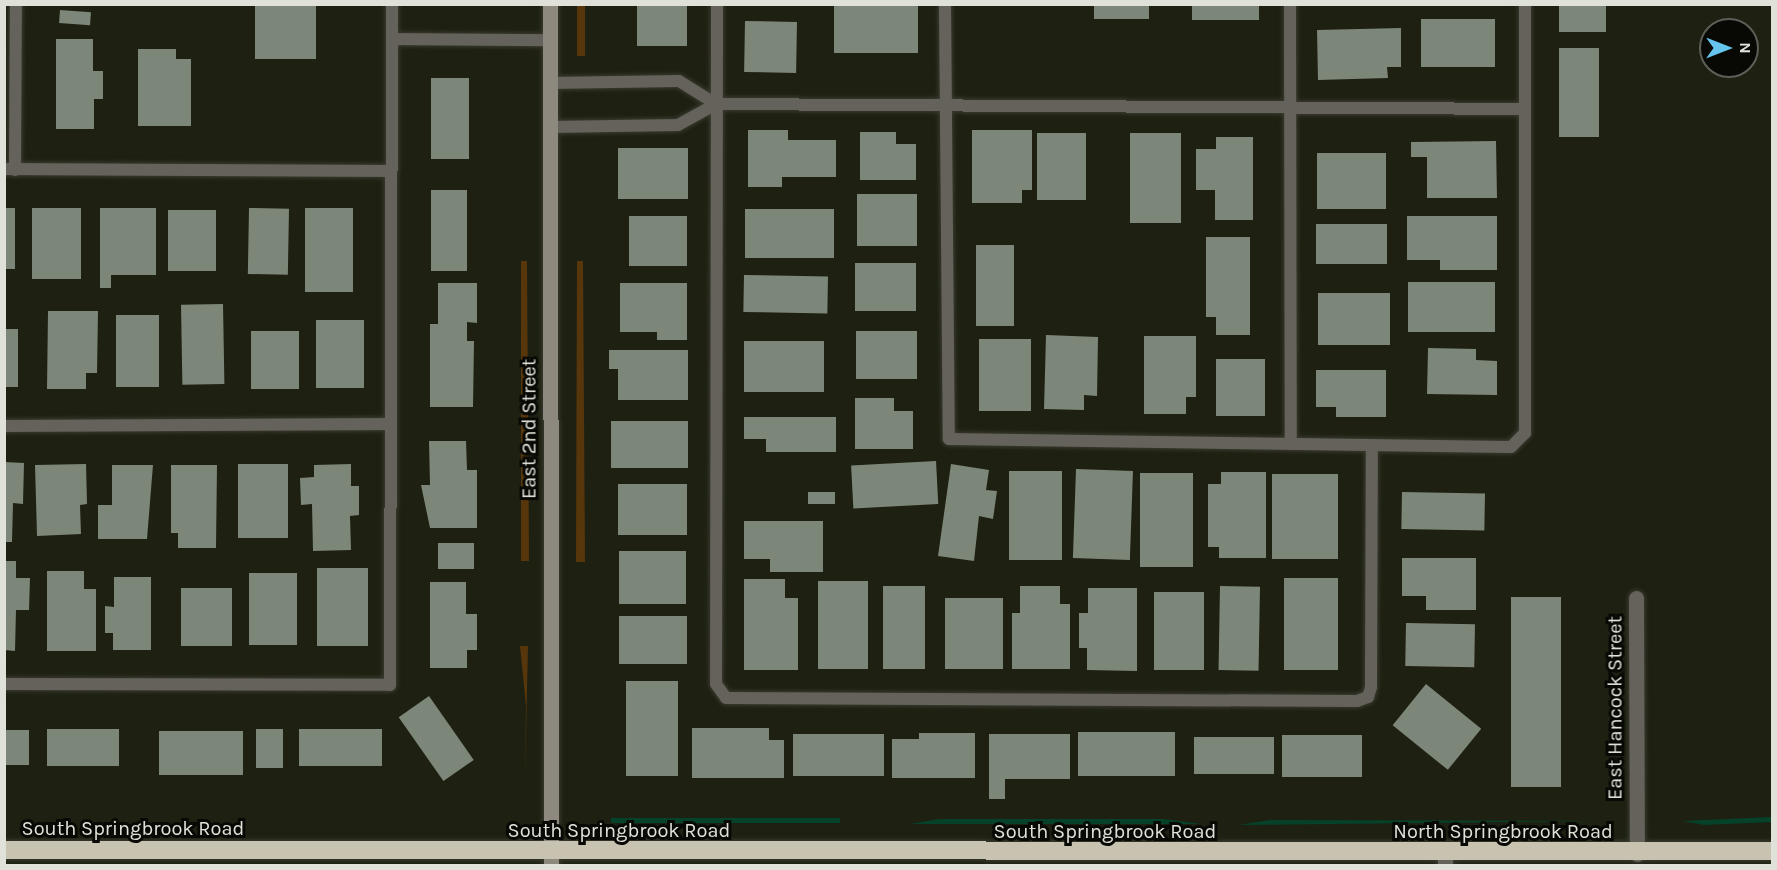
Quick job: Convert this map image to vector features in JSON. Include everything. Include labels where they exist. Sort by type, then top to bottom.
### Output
[{"type":"highway","name":"South Springbrook Road","points":[[4,850],[551,859],[1233,854]]},
{"type":"highway","name":"North Springbrook Road","points":[[1233,854],[1445,860],[1773,851]]},
{"type":"street","name":"East 2nd Street","points":[[550,4],[551,859]]},
{"type":"street","name":"East Hancock Street","points":[[1636,598],[1637,854]]},
{"type":"lane","points":[[16,4],[10,170],[391,171]]},
{"type":"lane","points":[[4,684],[390,685],[392,4]]},
{"type":"lane","points":[[717,4],[716,684],[726,698],[1358,701],[1368,696],[1371,687],[1372,446]]},
{"type":"lane","points":[[945,4],[949,439],[1511,447],[1525,433],[1525,4]]},
{"type":"lane","points":[[1290,4],[1291,444]]},
{"type":"lane","points":[[392,39],[550,40]]},
{"type":"lane","points":[[550,84],[679,81],[717,104]]},
{"type":"lane","points":[[549,127],[678,125],[717,104],[1525,109]]},
{"type":"lane","points":[[4,426],[391,424]]},
{"type":"shaded area","points":[[577,5],[585,5],[585,56],[577,56]]},
{"type":"shaded area","points":[[521,261],[527,261],[529,561],[521,561]]},
{"type":"shaded area","points":[[577,261],[583,261],[585,562],[576,562]]},
{"type":"shaded area","points":[[520,646],[528,646],[525,782],[526,706]]},
{"type":"shaded area","points":[[1772,817],[1772,822],[1704,825],[1683,821]]},
{"type":"shaded area","points":[[611,818],[840,818],[840,823],[611,823]]},
{"type":"shaded area","points":[[939,819],[1163,819],[1201,824],[910,824]]},
{"type":"shaded area","points":[[1270,820],[1601,821],[1238,825]]},
{"type":"building","points":[[255,4],[316,4],[316,59],[255,59]]},
{"type":"building","points":[[637,4],[687,4],[687,46],[637,46]]},
{"type":"building","points":[[834,4],[918,4],[918,53],[834,53]]},
{"type":"building","points":[[1094,4],[1149,4],[1149,19],[1094,19]]},
{"type":"building","points":[[1192,4],[1259,4],[1259,20],[1192,20]]},
{"type":"building","points":[[1559,4],[1606,4],[1606,32],[1559,32]]},
{"type":"building","points":[[60,10],[91,12],[90,25],[59,23]]},
{"type":"building","points":[[1421,19],[1495,19],[1495,67],[1421,67]]},
{"type":"building","points":[[745,21],[797,22],[796,73],[744,72]]},
{"type":"building","points":[[1401,28],[1401,67],[1387,67],[1388,78],[1318,80],[1317,30]]},
{"type":"building","points":[[56,39],[93,39],[93,71],[103,71],[103,99],[94,99],[94,129],[56,129]]},
{"type":"building","points":[[1559,48],[1599,48],[1599,137],[1559,137]]},
{"type":"building","points":[[138,49],[176,49],[176,59],[191,59],[191,126],[138,126]]},
{"type":"building","points":[[431,78],[469,78],[469,159],[431,159]]},
{"type":"building","points":[[748,130],[788,130],[788,140],[836,140],[836,177],[782,177],[782,187],[748,187]]},
{"type":"building","points":[[972,130],[1032,130],[1032,190],[1022,190],[1022,203],[972,203]]},
{"type":"building","points":[[860,132],[896,132],[896,144],[916,144],[916,180],[860,180]]},
{"type":"building","points":[[1037,133],[1086,133],[1086,200],[1037,200]]},
{"type":"building","points":[[1130,133],[1181,133],[1181,223],[1130,223]]},
{"type":"building","points":[[1216,137],[1253,137],[1253,220],[1215,220],[1215,190],[1196,190],[1196,149],[1216,149]]},
{"type":"building","points":[[1496,141],[1497,198],[1427,198],[1427,157],[1411,157],[1411,142]]},
{"type":"building","points":[[618,148],[688,148],[688,199],[618,199]]},
{"type":"building","points":[[1317,153],[1386,153],[1386,209],[1317,209]]},
{"type":"building","points":[[431,190],[467,190],[467,271],[431,271]]},
{"type":"building","points":[[857,194],[917,194],[917,246],[857,246]]},
{"type":"building","points":[[4,208],[15,208],[15,269],[4,269]]},
{"type":"building","points":[[32,208],[81,208],[81,279],[32,279]]},
{"type":"building","points":[[100,208],[156,208],[156,275],[111,275],[111,288],[100,288]]},
{"type":"building","points":[[249,208],[289,209],[288,275],[248,274]]},
{"type":"building","points":[[305,208],[353,208],[353,292],[305,292]]},
{"type":"building","points":[[745,209],[834,209],[834,258],[745,258]]},
{"type":"building","points":[[168,210],[216,210],[216,271],[168,271]]},
{"type":"building","points":[[629,216],[687,216],[687,266],[629,266]]},
{"type":"building","points":[[1407,216],[1497,216],[1497,270],[1440,270],[1440,260],[1407,260]]},
{"type":"building","points":[[1316,224],[1387,224],[1387,264],[1316,264]]},
{"type":"building","points":[[1206,237],[1250,237],[1250,335],[1216,335],[1216,317],[1206,317]]},
{"type":"building","points":[[976,245],[1014,245],[1014,326],[976,326]]},
{"type":"building","points":[[855,263],[916,263],[916,311],[855,311]]},
{"type":"building","points":[[744,275],[828,276],[827,313],[743,312]]},
{"type":"building","points":[[1408,282],[1495,282],[1495,332],[1408,332]]},
{"type":"building","points":[[438,283],[477,283],[477,323],[467,322],[467,341],[474,341],[473,407],[430,407],[430,324],[438,324]]},
{"type":"building","points":[[620,283],[687,283],[687,340],[657,340],[657,332],[620,332]]},
{"type":"building","points":[[1318,293],[1390,293],[1390,345],[1318,345]]},
{"type":"building","points":[[223,304],[224,384],[182,385],[181,305]]},
{"type":"building","points":[[48,311],[98,311],[97,373],[86,373],[86,389],[47,389]]},
{"type":"building","points":[[116,315],[159,315],[159,387],[116,387]]},
{"type":"building","points":[[316,320],[364,320],[364,388],[316,388]]},
{"type":"building","points":[[4,329],[18,329],[18,387],[4,387]]},
{"type":"building","points":[[251,331],[299,331],[299,389],[251,389]]},
{"type":"building","points":[[856,331],[917,331],[917,379],[856,379]]},
{"type":"building","points":[[1046,335],[1098,337],[1097,396],[1084,395],[1084,410],[1044,409]]},
{"type":"building","points":[[1144,336],[1196,336],[1196,397],[1186,397],[1186,414],[1144,414]]},
{"type":"building","points":[[979,339],[1031,339],[1031,411],[979,411]]},
{"type":"building","points":[[744,341],[824,341],[824,392],[744,392]]},
{"type":"building","points":[[1428,348],[1476,349],[1476,360],[1497,361],[1497,395],[1427,394]]},
{"type":"building","points":[[609,350],[688,350],[688,400],[618,400],[618,369],[609,369]]},
{"type":"building","points":[[1216,359],[1265,359],[1265,416],[1216,416]]},
{"type":"building","points":[[1316,370],[1386,370],[1386,417],[1336,417],[1336,407],[1316,407]]},
{"type":"building","points":[[855,398],[894,398],[894,411],[913,411],[913,449],[855,449]]},
{"type":"building","points":[[744,417],[836,417],[836,452],[766,452],[766,439],[744,439]]},
{"type":"building","points":[[611,421],[688,421],[688,468],[611,468]]},
{"type":"building","points":[[429,441],[466,441],[467,470],[477,470],[477,528],[430,528],[421,485],[430,485]]},
{"type":"building","points":[[936,461],[938,504],[853,508],[851,465]]},
{"type":"building","points":[[4,462],[24,463],[23,504],[13,503],[12,542],[4,542]]},
{"type":"building","points":[[86,464],[87,504],[80,505],[81,534],[37,536],[35,465]]},
{"type":"building","points":[[238,464],[288,464],[288,538],[238,538]]},
{"type":"building","points":[[351,464],[351,486],[359,486],[359,515],[350,516],[351,550],[313,551],[312,504],[301,505],[300,478],[314,477],[314,465]]},
{"type":"building","points":[[951,464],[989,470],[986,490],[997,491],[993,519],[979,516],[974,561],[938,556]]},
{"type":"building","points":[[112,465],[153,465],[147,539],[98,539],[98,505],[112,505]]},
{"type":"building","points":[[171,465],[217,465],[216,548],[178,548],[178,533],[171,533]]},
{"type":"building","points":[[1076,469],[1133,471],[1130,560],[1073,558]]},
{"type":"building","points":[[1009,471],[1062,471],[1062,560],[1009,560]]},
{"type":"building","points":[[1221,472],[1266,472],[1266,558],[1219,558],[1219,547],[1208,547],[1208,484],[1221,484]]},
{"type":"building","points":[[1140,473],[1193,473],[1193,567],[1140,567]]},
{"type":"building","points":[[1272,474],[1338,474],[1338,559],[1272,559]]},
{"type":"building","points":[[618,484],[687,484],[687,535],[618,535]]},
{"type":"building","points":[[808,492],[835,492],[835,504],[808,504]]},
{"type":"building","points":[[1402,492],[1485,493],[1484,530],[1401,529]]},
{"type":"building","points":[[744,521],[823,521],[823,572],[770,572],[770,559],[744,559]]},
{"type":"building","points":[[438,543],[474,543],[474,569],[438,569]]},
{"type":"building","points":[[619,551],[686,551],[686,604],[619,604]]},
{"type":"building","points":[[1402,558],[1476,558],[1476,610],[1426,610],[1426,596],[1402,596]]},
{"type":"building","points":[[4,561],[16,561],[16,578],[30,578],[29,610],[16,610],[15,651],[4,650]]},
{"type":"building","points":[[317,568],[368,568],[368,646],[317,646]]},
{"type":"building","points":[[47,571],[84,571],[84,589],[96,589],[96,651],[47,651]]},
{"type":"building","points":[[249,573],[297,573],[297,645],[249,645]]},
{"type":"building","points":[[114,577],[151,577],[151,650],[113,650],[113,633],[105,633],[105,606],[114,607]]},
{"type":"building","points":[[1284,578],[1338,578],[1338,670],[1284,670]]},
{"type":"building","points":[[744,579],[785,579],[785,598],[798,598],[798,670],[744,670]]},
{"type":"building","points":[[818,581],[868,581],[868,669],[818,669]]},
{"type":"building","points":[[430,582],[466,582],[466,614],[477,614],[477,650],[467,650],[467,668],[430,668]]},
{"type":"building","points":[[883,586],[925,586],[925,669],[883,669]]},
{"type":"building","points":[[1020,586],[1060,586],[1060,604],[1070,604],[1070,669],[1012,669],[1012,613],[1020,613]]},
{"type":"building","points":[[1220,586],[1260,587],[1259,671],[1219,670]]},
{"type":"building","points":[[181,588],[232,588],[232,646],[181,646]]},
{"type":"building","points":[[1088,588],[1137,588],[1137,671],[1087,670],[1087,648],[1079,648],[1079,613],[1088,613]]},
{"type":"building","points":[[1154,592],[1204,592],[1204,670],[1154,670]]},
{"type":"building","points":[[1511,597],[1561,597],[1561,787],[1511,787]]},
{"type":"building","points":[[945,598],[1003,598],[1003,669],[945,669]]},
{"type":"building","points":[[619,616],[687,616],[687,664],[619,664]]},
{"type":"building","points":[[1406,623],[1475,624],[1474,667],[1405,666]]},
{"type":"building","points":[[626,681],[678,681],[678,776],[626,776]]},
{"type":"building","points":[[1426,684],[1481,729],[1448,770],[1393,725]]},
{"type":"building","points":[[429,696],[474,760],[443,781],[399,717]]},
{"type":"building","points":[[692,728],[769,728],[769,740],[784,740],[784,778],[692,778]]},
{"type":"building","points":[[47,729],[119,729],[119,766],[47,766]]},
{"type":"building","points":[[256,729],[283,729],[283,768],[256,768]]},
{"type":"building","points":[[299,729],[382,729],[382,766],[299,766]]},
{"type":"building","points":[[4,730],[29,730],[29,765],[4,765]]},
{"type":"building","points":[[159,731],[243,731],[243,775],[159,775]]},
{"type":"building","points":[[1078,732],[1175,732],[1175,776],[1078,776]]},
{"type":"building","points":[[919,733],[975,733],[975,778],[892,778],[892,739],[919,739]]},
{"type":"building","points":[[793,734],[884,734],[884,776],[793,776]]},
{"type":"building","points":[[989,734],[1070,734],[1070,779],[1005,779],[1005,799],[989,799]]},
{"type":"building","points":[[1282,735],[1362,735],[1362,777],[1282,777]]},
{"type":"building","points":[[1194,737],[1274,737],[1274,774],[1194,774]]}]
